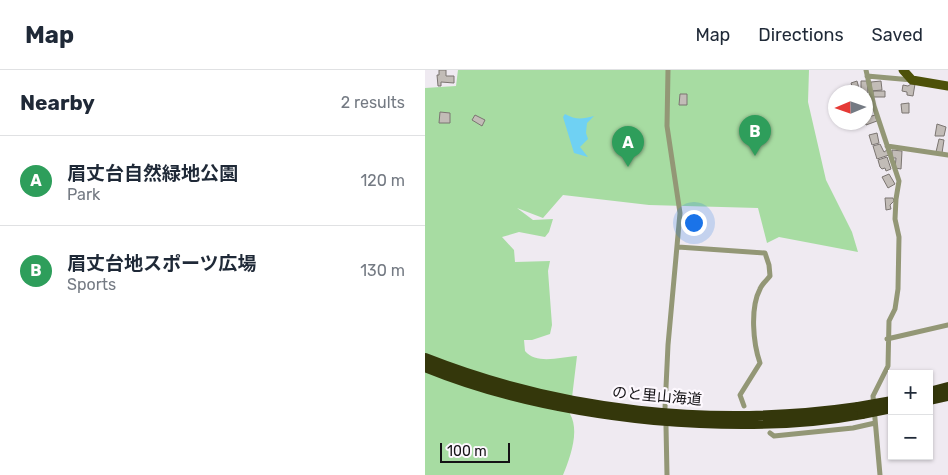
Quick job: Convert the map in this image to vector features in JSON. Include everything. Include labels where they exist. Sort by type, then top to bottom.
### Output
[{"type":"highway","name":"のと里山海道","points":[[425,358],[480,377],[554,397],[599,406],[670,414],[767,416],[888,408]]},
{"type":"highway","name":"のと里山海道","points":[[425,367],[517,397],[560,407],[626,417],[717,424],[768,425],[835,419],[888,401]]},
{"type":"highway","points":[[933,391],[948,387]]},
{"type":"highway","points":[[933,399],[948,396]]},
{"type":"main road","points":[[903,70],[912,80],[948,86]]},
{"type":"street","points":[[665,408],[680,213],[667,126],[667,70]]},
{"type":"street","points":[[880,475],[873,396],[888,366],[887,339],[889,321],[895,308],[898,289],[899,237],[895,219],[899,181],[874,106],[867,73],[912,80]]},
{"type":"street","points":[[887,146],[948,155]]},
{"type":"street","points":[[678,247],[765,253],[770,276],[760,288],[754,318],[754,335],[760,363],[740,394],[744,406]]},
{"type":"street","points":[[887,339],[948,325]]},
{"type":"street","points":[[770,433],[774,436],[853,428],[875,423]]},
{"type":"street","points":[[666,426],[667,475]]},
{"type":"green space","points":[[458,70],[809,70],[808,102],[826,180],[852,232],[858,252],[779,237],[767,243],[758,208],[649,205],[563,195],[543,218],[517,208],[533,220],[553,219],[549,232],[545,237],[519,232],[502,237],[514,250],[515,262],[550,261],[548,271],[552,325],[550,334],[532,340],[524,340],[525,351],[536,358],[556,359],[577,356],[570,414],[573,421],[574,436],[568,461],[563,475],[425,475],[425,88],[456,86]]},
{"type":"water","points":[[565,114],[579,118],[594,116],[587,123],[586,133],[588,139],[580,147],[588,157],[574,153],[563,117]]},
{"type":"building","points":[[439,70],[446,70],[446,76],[454,76],[454,83],[441,82],[441,86],[438,86],[437,75],[439,75]]},
{"type":"building","points":[[857,81],[858,85],[852,85],[851,83]]},
{"type":"building","points":[[861,81],[867,81],[867,85],[861,85]]},
{"type":"building","points":[[881,81],[882,90],[873,91],[871,82]]},
{"type":"building","points":[[915,84],[913,96],[907,95],[907,92],[902,91],[903,85],[908,86]]},
{"type":"building","points":[[873,91],[885,91],[885,97],[873,97]]},
{"type":"building","points":[[680,94],[687,94],[687,105],[679,105]]},
{"type":"building","points":[[909,103],[909,113],[902,113],[901,104]]},
{"type":"building","points":[[440,112],[450,113],[450,123],[439,123]]},
{"type":"building","points":[[475,115],[485,120],[482,126],[472,120]]},
{"type":"building","points":[[875,115],[877,121],[873,122],[873,116]]},
{"type":"building","points":[[937,124],[946,127],[944,136],[935,136]]},
{"type":"building","points":[[877,133],[879,143],[872,145],[869,135]]},
{"type":"building","points":[[939,139],[944,140],[942,153],[936,152]]},
{"type":"building","points":[[880,144],[884,152],[887,150],[889,155],[877,159],[873,146]]},
{"type":"building","points":[[892,150],[902,151],[901,169],[895,168],[896,158],[892,158]]},
{"type":"building","points":[[887,157],[891,169],[886,171],[885,168],[882,169],[880,167],[878,160]]},
{"type":"building","points":[[889,174],[895,184],[888,188],[882,177]]},
{"type":"building","points":[[885,198],[893,198],[894,201],[890,205],[891,209],[886,210]]},
{"type":"place","name":"眉丈台地スポーツ広場","points":[[755,156]]},
{"type":"place","name":"眉丈台自然緑地公園","points":[[628,167]]}]
